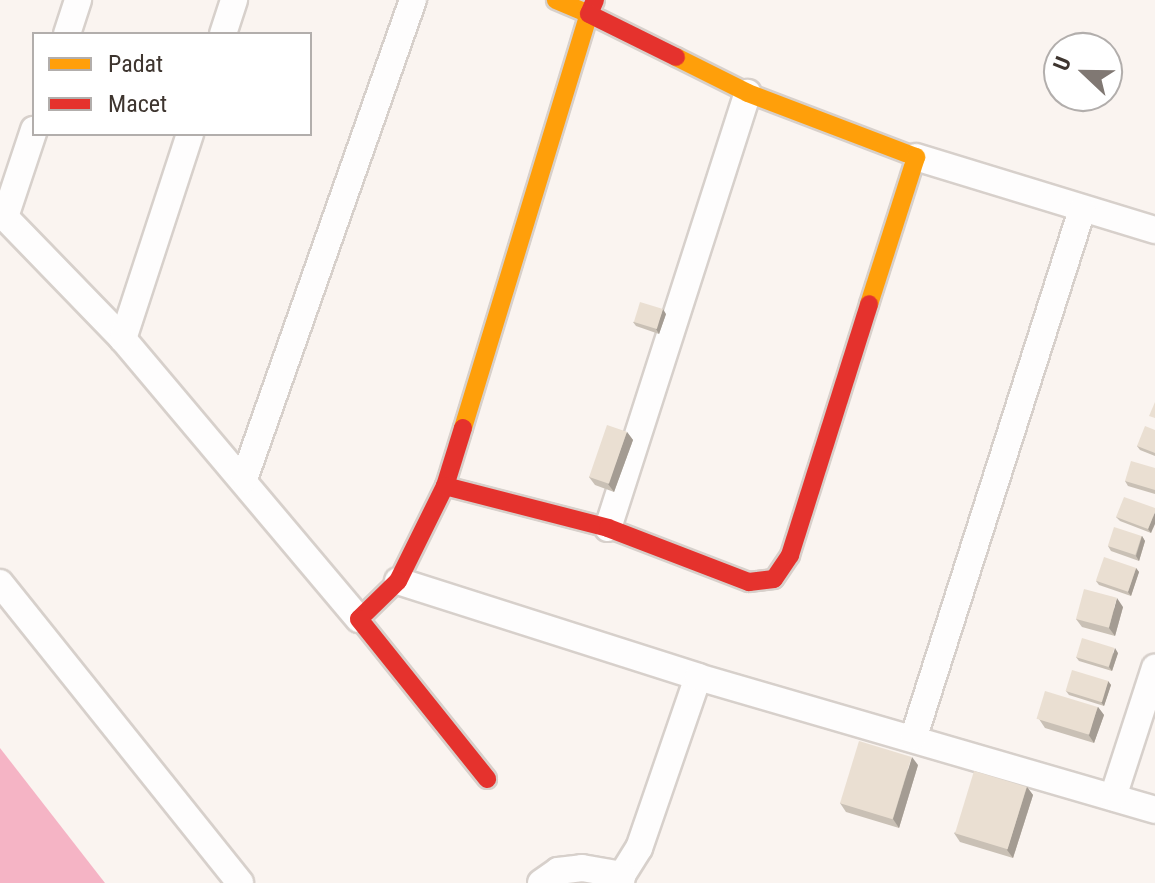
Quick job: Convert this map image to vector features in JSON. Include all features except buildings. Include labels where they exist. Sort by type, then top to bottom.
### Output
[{"type":"street","points":[[68,32],[78,0]]},
{"type":"street","points":[[224,32],[234,0]]},
{"type":"street","points":[[244,479],[413,0]]},
{"type":"street","points":[[556,0],[592,7],[748,93],[916,157],[1155,230]]},
{"type":"street","points":[[359,619],[398,581],[445,486],[592,7]]},
{"type":"street","points":[[608,528],[748,93]]},
{"type":"street","points":[[32,135],[2,214],[123,339],[244,479],[487,779]]},
{"type":"street","points":[[123,339],[189,136]]},
{"type":"street","points":[[445,486],[608,528],[749,582],[774,579],[790,555],[916,157]]},
{"type":"street","points":[[914,736],[1082,210]]},
{"type":"street","points":[[398,581],[698,677],[914,736],[1155,810]]},
{"type":"street","points":[[0,583],[240,883]]},
{"type":"street","points":[[1113,797],[1155,668]]},
{"type":"street","points":[[541,883],[558,871],[582,868],[622,879],[639,848],[698,677]]},
{"type":"shaded area","points":[[0,748],[105,883],[0,883]]},
{"type":"traffic: slow","points":[[463,428],[589,14],[556,0]]},
{"type":"traffic: slow","points":[[676,57],[748,93],[916,157],[869,304]]},
{"type":"traffic: jam","points":[[595,0],[589,14],[676,57]]},
{"type":"traffic: jam","points":[[445,486],[608,528],[749,582],[774,579],[790,555],[869,304]]},
{"type":"traffic: jam","points":[[463,428],[445,486],[398,581],[359,619],[487,779]]}]
